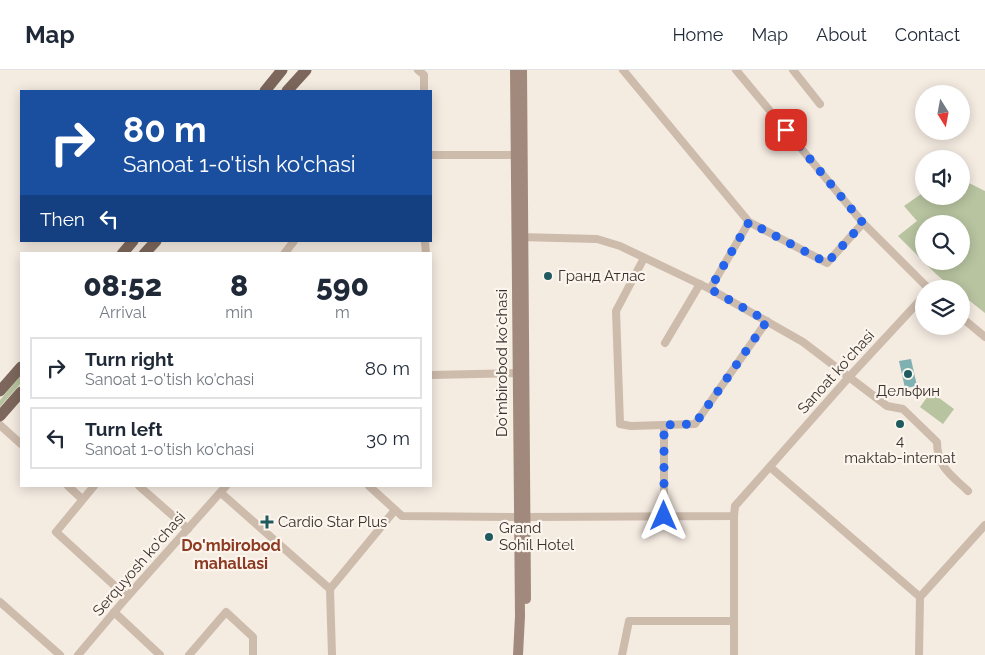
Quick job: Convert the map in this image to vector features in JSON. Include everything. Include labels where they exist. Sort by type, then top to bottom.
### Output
[{"type":"main road","points":[[266,90],[282,70]]},
{"type":"main road","points":[[288,90],[306,70]]},
{"type":"main road","name":"Doʻmbirobod koʻchasi","points":[[515,70],[519,155],[525,655]]},
{"type":"main road","name":"Doʻmbirobod koʻchasi","points":[[519,155],[522,70]]},
{"type":"main road","points":[[124,252],[132,242]]},
{"type":"main road","points":[[146,252],[155,242]]},
{"type":"main road","points":[[0,391],[20,368]]},
{"type":"main road","points":[[0,416],[20,393]]},
{"type":"main road","name":"Doʻmbirobod koʻchasi","points":[[518,655],[523,517]]},
{"type":"street","points":[[418,70],[424,75],[424,90]]},
{"type":"street","points":[[622,70],[749,222],[827,263],[863,223]]},
{"type":"street","points":[[736,70],[863,223],[920,280]]},
{"type":"street","points":[[793,70],[820,104]]},
{"type":"street","points":[[432,155],[519,155]]},
{"type":"street","points":[[710,289],[749,222]]},
{"type":"street","points":[[520,237],[601,240],[620,246],[710,289],[767,321],[803,342],[887,406],[903,409],[937,442],[937,454],[940,463],[968,491]]},
{"type":"street","points":[[286,252],[293,242]]},
{"type":"street","points":[[644,258],[616,311],[620,424],[631,426],[695,424],[767,321]]},
{"type":"street","points":[[665,342],[700,284]]},
{"type":"street","name":"Sanoat ko'chasi","points":[[734,516],[735,506],[915,306]]},
{"type":"street","points":[[970,324],[985,337]]},
{"type":"street","points":[[432,375],[521,373]]},
{"type":"street","points":[[0,425],[20,443]]},
{"type":"street","points":[[664,425],[664,516]]},
{"type":"street","points":[[770,467],[920,597]]},
{"type":"street","points":[[69,487],[82,499]]},
{"type":"street","points":[[93,487],[56,532],[127,597]]},
{"type":"street","points":[[140,487],[188,529]]},
{"type":"street","points":[[370,487],[402,516],[734,516],[734,655]]},
{"type":"street","name":"Serquyosh ko'chasi","points":[[78,655],[127,597],[224,490],[330,589]]},
{"type":"street","points":[[332,655],[330,589],[395,510]]},
{"type":"street","points":[[919,655],[920,597],[985,525]]},
{"type":"street","points":[[0,602],[60,655]]},
{"type":"street","points":[[114,612],[160,655]]},
{"type":"street","points":[[189,655],[226,612],[253,637],[253,655]]},
{"type":"street","points":[[622,655],[629,621],[734,621]]},
{"type":"green space","points":[[970,184],[985,191],[985,313],[970,301],[970,280],[943,280],[932,270],[970,270],[970,215],[915,215],[915,219],[904,206],[915,198],[915,205],[970,205]]},
{"type":"green space","points":[[915,223],[915,253],[898,236]]},
{"type":"green space","points":[[20,376],[20,384],[0,407],[0,400]]},
{"type":"green space","points":[[931,392],[954,409],[943,424],[920,407]]},
{"type":"water","name":"Дельфин","points":[[911,359],[917,386],[905,388],[899,361]]},
{"type":"place","name":"Гранд Атлас","points":[[548,276]]},
{"type":"place","name":"Дельфин","points":[[908,374]]},
{"type":"place","name":"4 maktab-internat","points":[[900,424]]},
{"type":"place","name":"Cardio Star Plus","points":[[267,522]]},
{"type":"place","name":"Grand Sohil Hotel","points":[[489,537]]},
{"type":"district","name":"Do'mbirobod mahallasi","points":[[231,554]]},
{"type":"route","points":[[664,516],[664,425],[695,424],[767,321],[710,289],[749,222],[827,263],[863,223],[786,130]]}]
